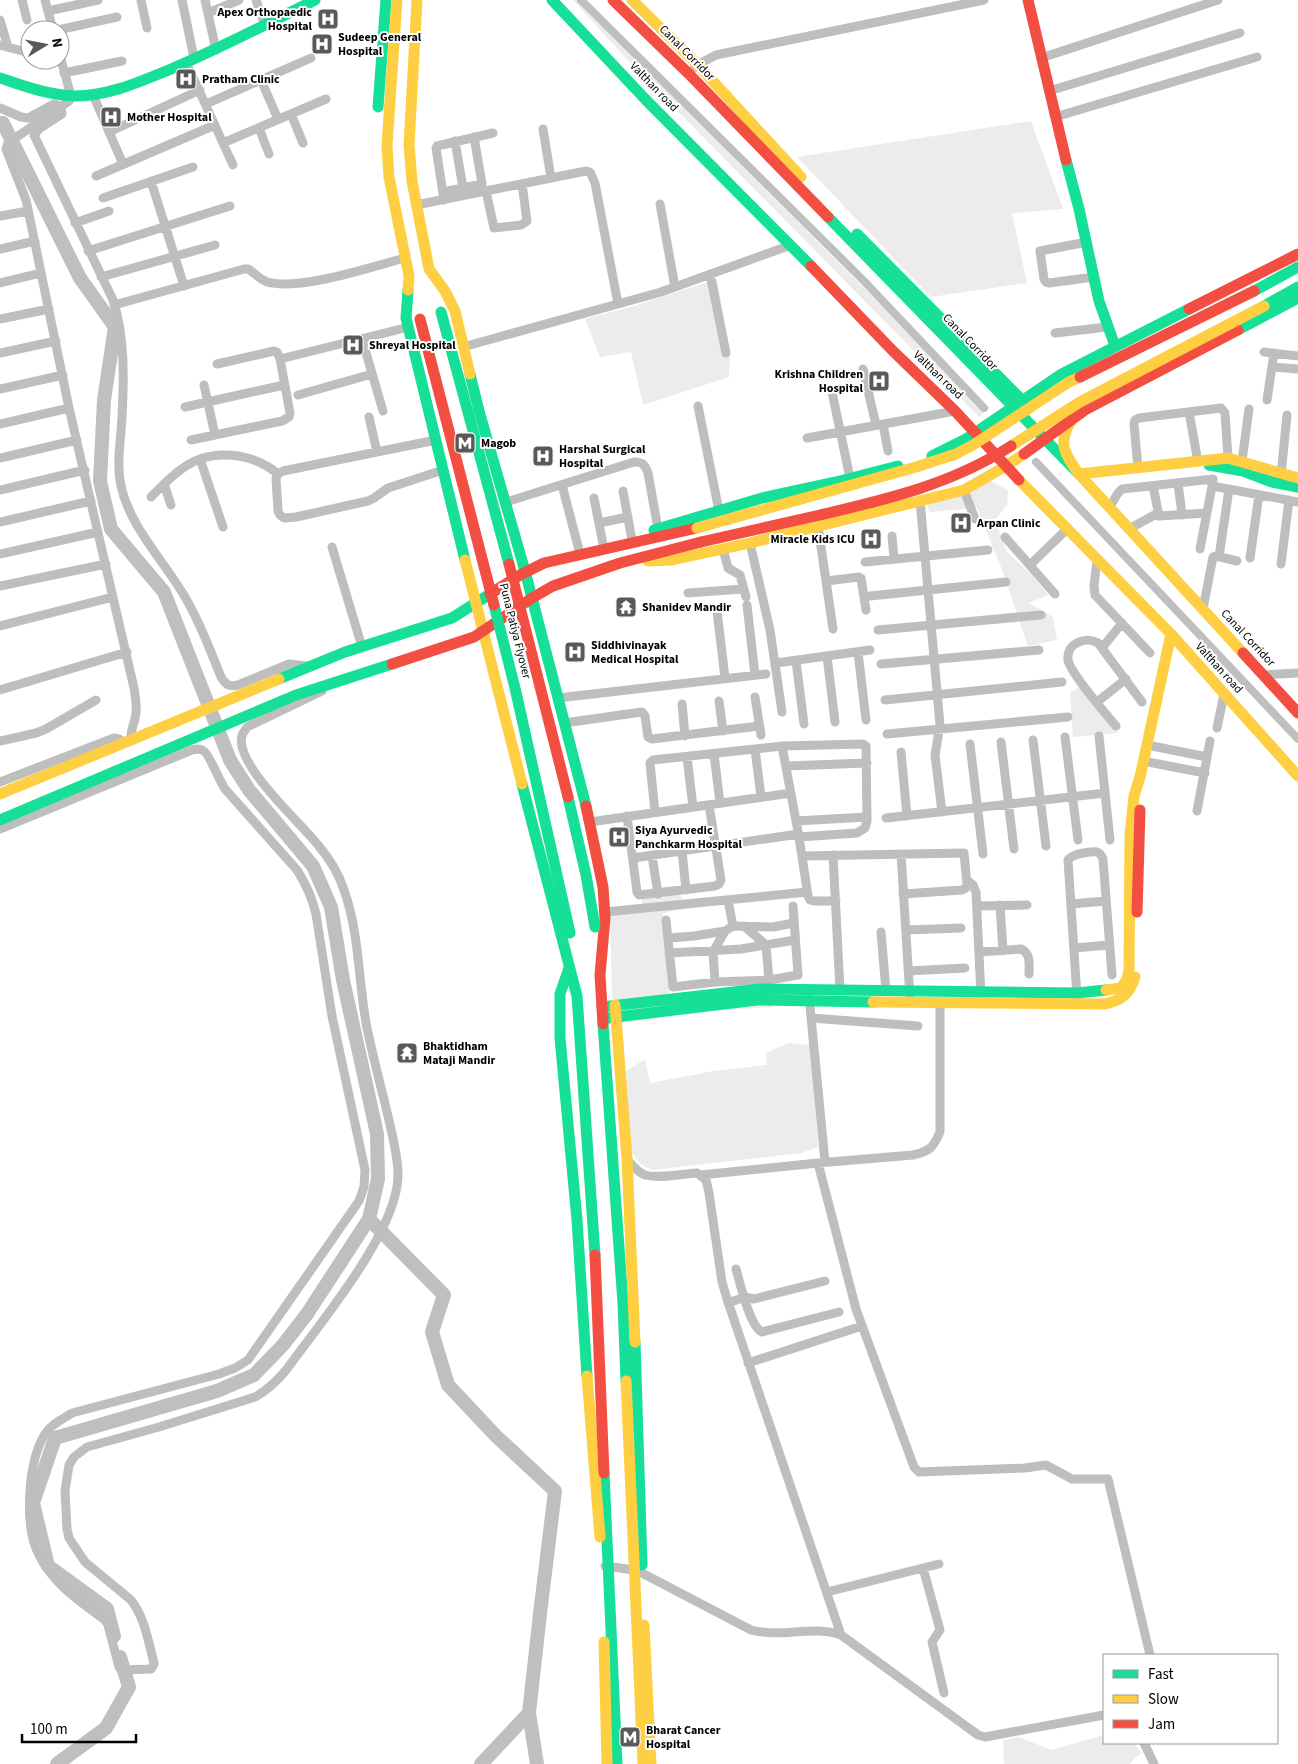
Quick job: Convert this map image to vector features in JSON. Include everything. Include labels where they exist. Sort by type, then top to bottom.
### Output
[{"type":"main road","points":[[0,78],[56,94],[71,96],[93,95],[122,89],[216,50],[315,0]]},
{"type":"main road","points":[[386,0],[378,108],[378,144],[382,178],[394,206]]},
{"type":"main road","points":[[397,0],[387,145],[389,177],[409,276],[406,318],[482,632],[522,782],[568,968],[577,996],[593,1220],[604,1458],[607,1764]]},
{"type":"main road","name":"Puna Patiya Flyover","points":[[417,0],[410,118],[410,163],[416,203],[429,268],[510,562],[572,815],[591,901],[600,975]]},
{"type":"main road","points":[[416,203],[419,171],[418,117],[426,0]]},
{"type":"main road","name":"Valthan road","points":[[552,0],[646,100],[791,245],[893,351],[955,411],[1097,560],[1171,634],[1298,776]]},
{"type":"main road","name":"Canal Corridor","points":[[613,0],[1018,404],[1043,438],[1079,474],[1263,675],[1296,708]]},
{"type":"main road","points":[[632,0],[698,65],[798,174],[1018,404]]},
{"type":"main road","points":[[1028,0],[1094,277],[1107,327],[1115,346]]},
{"type":"main road","points":[[620,546],[658,529],[762,498],[850,478],[946,451],[976,434],[1058,376],[1298,254]]},
{"type":"main road","points":[[0,794],[290,673],[362,646],[452,618],[526,571],[544,563],[697,528],[916,468],[956,454],[973,445],[1069,382],[1254,291],[1298,267]]},
{"type":"main road","points":[[429,268],[445,291],[454,311],[479,411],[526,571],[590,822],[603,887],[605,912],[600,975],[602,1012],[623,1303],[628,1438],[651,1764]]},
{"type":"main road","name":"Puna Patiya Flyover","points":[[409,276],[515,688],[570,933],[577,996]]},
{"type":"main road","points":[[0,820],[296,695],[466,640],[482,632],[553,586],[620,562],[855,506],[921,488],[968,471],[1080,402],[1298,287]]},
{"type":"main road","points":[[620,562],[672,560],[750,543],[964,490],[1006,466],[1085,410],[1298,298]]},
{"type":"main road","points":[[1072,419],[1065,429],[1063,451],[1079,474],[1228,458],[1281,475],[1298,478]]},
{"type":"main road","points":[[1195,462],[1243,472],[1272,482],[1298,487]]},
{"type":"main road","points":[[602,1012],[757,1000],[840,990],[886,991],[940,1004],[981,998],[1116,990],[1121,988],[1126,981],[1129,962],[1130,835],[1134,796],[1140,777],[1171,634]]},
{"type":"main road","points":[[808,994],[981,998],[1077,1005],[1117,1002],[1123,999],[1130,992],[1136,968],[1140,777]]},
{"type":"main road","points":[[568,968],[560,994],[560,1038],[577,1220],[582,1319],[606,1566],[617,1764]]},
{"type":"main road","points":[[615,1011],[627,1159],[634,1293],[638,1421],[638,1572],[643,1764]]},
{"type":"main road","points":[[611,1125],[623,1117]]},
{"type":"main road","points":[[623,1303],[634,1293]]},
{"type":"main road","points":[[628,1438],[638,1421]]},
{"type":"main road","points":[[594,1450],[604,1458]]},
{"type":"street","points":[[22,0],[27,20]]},
{"type":"street","points":[[45,0],[50,20]]},
{"type":"street","points":[[48,11],[98,0]]},
{"type":"street","points":[[141,0],[147,28]]},
{"type":"street","points":[[182,0],[190,60],[200,90],[233,165]]},
{"type":"street","points":[[205,0],[216,50]]},
{"type":"street","points":[[208,13],[239,0]]},
{"type":"street","points":[[256,0],[265,25]]},
{"type":"street","points":[[688,73],[698,65],[716,56],[984,0]]},
{"type":"street","points":[[1041,58],[1218,0]]},
{"type":"street","points":[[70,27],[117,17]]},
{"type":"street","points":[[0,20],[4,46],[20,50]]},
{"type":"street","points":[[1049,91],[1240,33]]},
{"type":"street","points":[[1055,117],[1257,57]]},
{"type":"street","points":[[206,104],[311,58]]},
{"type":"street","points":[[64,73],[122,61]]},
{"type":"street","points":[[0,782],[114,738],[128,742],[137,710],[127,652],[69,408],[28,211],[21,185],[6,147],[41,119],[69,101],[71,96],[63,70]]},
{"type":"street","points":[[261,80],[278,119]]},
{"type":"street","points":[[110,132],[200,90]]},
{"type":"street","points":[[93,95],[123,164]]},
{"type":"street","points":[[224,143],[326,98]]},
{"type":"street","points":[[0,108],[28,118],[54,104],[62,114],[38,129],[34,135],[114,305],[120,327],[122,416],[119,469],[122,491],[130,514],[185,597],[197,620],[221,677],[226,684],[231,686],[238,685],[288,664],[308,666]]},
{"type":"street","points":[[291,114],[303,143]]},
{"type":"street","points":[[96,176],[215,125]]},
{"type":"street","points":[[259,128],[270,154]]},
{"type":"street","points":[[543,129],[551,178]]},
{"type":"street","points":[[443,196],[436,148],[441,144],[493,133]]},
{"type":"street","points":[[416,203],[482,184],[474,137]]},
{"type":"street","points":[[455,141],[463,188]]},
{"type":"street","points":[[0,157],[2,156],[18,185],[21,185]]},
{"type":"street","points":[[104,198],[193,167]]},
{"type":"street","points":[[443,196],[486,191],[586,171],[590,172],[593,176],[618,304]]},
{"type":"street","points":[[151,181],[184,286]]},
{"type":"street","points":[[486,191],[494,228],[522,225],[527,221],[522,184]]},
{"type":"street","points":[[660,204],[675,287]]},
{"type":"street","points":[[88,251],[230,206]]},
{"type":"street","points":[[0,216],[28,211]]},
{"type":"street","points":[[75,223],[109,211]]},
{"type":"street","points":[[0,249],[34,241]]},
{"type":"street","points":[[1086,242],[1040,251],[1044,279],[1049,283],[1094,277]]},
{"type":"street","points":[[101,277],[215,245]]},
{"type":"street","points":[[464,347],[675,287],[791,245]]},
{"type":"street","points":[[114,305],[248,269],[261,280],[280,285],[295,284],[405,258]]},
{"type":"street","points":[[0,283],[41,273]]},
{"type":"street","points":[[710,274],[726,353]]},
{"type":"street","points":[[0,319],[49,308]]},
{"type":"street","points":[[280,359],[408,327]]},
{"type":"street","points":[[1055,333],[1107,327]]},
{"type":"street","points":[[362,339],[383,411]]},
{"type":"street","points":[[0,353],[56,341]]},
{"type":"street","points":[[190,440],[286,419],[290,413],[277,352],[217,364]]},
{"type":"street","points":[[1268,400],[1272,366],[1269,352],[1298,356]]},
{"type":"street","points":[[1272,366],[1298,369]]},
{"type":"street","points":[[864,369],[888,451]]},
{"type":"street","points":[[0,389],[63,374]]},
{"type":"street","points":[[298,395],[372,374]]},
{"type":"street","points":[[204,384],[215,435]]},
{"type":"street","points":[[185,407],[284,385]]},
{"type":"street","points":[[832,392],[850,478]]},
{"type":"street","points":[[698,406],[719,511]]},
{"type":"street","points":[[0,424],[69,408]]},
{"type":"street","points":[[1138,468],[1135,420],[1221,408],[1224,409],[1225,413],[1228,458]]},
{"type":"street","points":[[1242,461],[1249,409]]},
{"type":"street","points":[[808,438],[955,411]]},
{"type":"street","points":[[1190,412],[1195,462]]},
{"type":"street","points":[[1281,475],[1287,415]]},
{"type":"street","points":[[369,417],[377,452]]},
{"type":"street","points":[[0,458],[77,440]]},
{"type":"street","points":[[436,440],[283,471],[276,478],[278,511],[280,516],[289,518],[368,501],[388,488],[443,470]]},
{"type":"street","points":[[151,497],[184,467],[200,459],[222,455],[261,462],[278,474]]},
{"type":"street","points":[[200,459],[223,527]]},
{"type":"street","points":[[506,502],[634,462],[641,462],[646,466],[648,473],[658,529]]},
{"type":"street","points":[[1200,549],[1216,466]]},
{"type":"street","points":[[0,490],[85,470]]},
{"type":"street","points":[[1109,508],[1122,489],[1178,483],[1213,482],[1229,489],[1293,501],[1281,564]]},
{"type":"street","points":[[1178,483],[1182,515]]},
{"type":"street","points":[[164,484],[171,506]]},
{"type":"street","points":[[562,485],[580,554]]},
{"type":"street","points":[[1153,486],[1158,513],[1162,517],[1206,513]]},
{"type":"street","points":[[1219,556],[1229,489]]},
{"type":"street","points":[[964,490],[975,519]]},
{"type":"street","points":[[623,491],[632,540]]},
{"type":"street","points":[[1250,558],[1259,495]]},
{"type":"street","points":[[594,498],[604,549]]},
{"type":"street","points":[[920,500],[937,695],[939,729],[935,755],[942,812]]},
{"type":"street","points":[[0,522],[91,501]]},
{"type":"street","points":[[1129,529],[1158,513]]},
{"type":"street","points":[[599,523],[628,518]]},
{"type":"street","points":[[818,526],[834,629]]},
{"type":"street","points":[[1030,565],[1068,529]]},
{"type":"street","points":[[0,554],[98,532]]},
{"type":"street","points":[[892,536],[894,559]]},
{"type":"street","points":[[1005,538],[1055,594]]},
{"type":"street","points":[[750,543],[770,630],[782,712]]},
{"type":"street","points":[[332,547],[362,646]]},
{"type":"street","points":[[723,549],[728,568],[740,575],[745,597],[755,675]]},
{"type":"street","points":[[865,562],[988,550]]},
{"type":"street","points":[[1203,609],[1213,558],[1219,556],[1238,561]]},
{"type":"street","points":[[1097,560],[1093,590],[1095,595],[1150,653]]},
{"type":"street","points":[[0,586],[106,564]]},
{"type":"street","points":[[826,581],[861,578],[866,610]]},
{"type":"street","points":[[870,596],[1006,582]]},
{"type":"street","points":[[688,593],[745,597]]},
{"type":"street","points":[[0,626],[113,597]]},
{"type":"street","points":[[717,611],[725,678]]},
{"type":"street","points":[[878,630],[1041,615]]},
{"type":"street","points":[[1102,648],[1122,623]]},
{"type":"street","points":[[1116,726],[1074,672],[1068,660],[1070,650],[1076,643],[1094,641],[1102,648],[1142,702]]},
{"type":"street","points":[[776,663],[870,650]]},
{"type":"street","points":[[881,664],[1040,650]]},
{"type":"street","points":[[0,690],[127,652]]},
{"type":"street","points":[[858,652],[866,720]]},
{"type":"street","points":[[827,656],[835,722]]},
{"type":"street","points":[[796,661],[804,724]]},
{"type":"street","points":[[1263,675],[1298,673]]},
{"type":"street","points":[[558,698],[766,674]]},
{"type":"street","points":[[0,829],[192,750],[204,751],[208,755],[225,790],[297,870],[312,898],[332,1016],[365,1170],[364,1187],[359,1201],[248,1360],[236,1368],[219,1374],[72,1414],[55,1423],[46,1432],[35,1461],[30,1492],[29,1520],[38,1553],[65,1590],[105,1620],[119,1668],[121,1670],[151,1669],[154,1663],[142,1617],[137,1608],[131,1600],[85,1562],[69,1538],[65,1491],[69,1465],[74,1457],[87,1447],[255,1397],[274,1384],[287,1369],[359,1269],[393,1207],[396,1193],[398,1177],[397,1160],[367,1026],[354,927],[344,890],[336,871],[320,846],[275,798],[248,764],[241,745],[242,736],[247,727],[255,722],[349,678]]},
{"type":"street","points":[[1097,702],[1126,679]]},
{"type":"street","points":[[885,700],[1062,682]]},
{"type":"street","points":[[1217,728],[1224,694]]},
{"type":"street","points":[[564,723],[642,712],[645,716],[649,739],[723,731],[760,730],[754,697]]},
{"type":"street","points":[[0,741],[46,729],[96,700]]},
{"type":"street","points":[[719,701],[723,731]]},
{"type":"street","points":[[682,704],[685,736]]},
{"type":"street","points":[[888,734],[1068,717]]},
{"type":"street","points":[[1099,736],[1110,840]]},
{"type":"street","points":[[1065,737],[1078,840]]},
{"type":"street","points":[[1033,740],[1046,846]]},
{"type":"street","points":[[1197,811],[1210,741]]},
{"type":"street","points":[[1001,742],[1014,849]]},
{"type":"street","points":[[633,858],[799,836],[862,831],[865,828],[866,816],[867,749],[863,744],[782,746],[650,761],[656,812]]},
{"type":"street","points":[[970,744],[983,854]]},
{"type":"street","points":[[1147,745],[1207,757]]},
{"type":"street","points":[[782,746],[799,836],[807,892],[810,900],[836,901]]},
{"type":"street","points":[[754,749],[761,797]]},
{"type":"street","points":[[901,752],[907,816]]},
{"type":"street","points":[[714,754],[720,803]]},
{"type":"street","points":[[687,757],[694,807]]},
{"type":"street","points":[[1143,760],[1205,773]]},
{"type":"street","points":[[786,766],[867,763]]},
{"type":"street","points":[[590,822],[791,793]]},
{"type":"street","points":[[886,818],[1105,793]]},
{"type":"street","points":[[627,816],[637,892],[639,895],[658,894],[719,884],[721,880],[709,805]]},
{"type":"street","points":[[796,821],[866,816]]},
{"type":"street","points":[[682,852],[686,890]]},
{"type":"street","points":[[802,856],[964,852],[966,888],[962,890],[903,894]]},
{"type":"street","points":[[1077,1005],[1068,860],[1070,856],[1075,854],[1098,852],[1103,859],[1112,975]]},
{"type":"street","points":[[901,854],[910,997]]},
{"type":"street","points":[[652,856],[658,894]]},
{"type":"street","points":[[833,856],[840,990]]},
{"type":"street","points":[[967,880],[975,888],[981,998]]},
{"type":"street","points":[[605,912],[807,892]]},
{"type":"street","points":[[715,982],[713,952],[729,929],[728,900]]},
{"type":"street","points":[[1071,904],[1106,901]]},
{"type":"street","points":[[1000,905],[1003,951]]},
{"type":"street","points":[[977,906],[1027,905]]},
{"type":"street","points":[[666,920],[673,987],[715,982],[768,980],[798,975],[793,906]]},
{"type":"street","points":[[669,938],[694,936],[744,926],[773,927],[794,923]]},
{"type":"street","points":[[744,926],[766,945],[768,980]]},
{"type":"street","points":[[906,930],[961,928]]},
{"type":"street","points":[[881,932],[886,991]]},
{"type":"street","points":[[669,953],[713,952],[796,940]]},
{"type":"street","points":[[1074,948],[1109,945]]},
{"type":"street","points":[[979,952],[1021,949],[1028,955],[1030,974]]},
{"type":"street","points":[[908,971],[965,968]]},
{"type":"street","points":[[808,994],[822,1162],[856,1309],[916,1470],[919,1472],[1025,1468],[1046,1465],[1072,1479],[1108,1479],[1150,1654]]},
{"type":"street","points":[[627,1159],[635,1169],[645,1174],[662,1176],[697,1173],[702,1175],[822,1162],[913,1155],[926,1152],[935,1145],[940,1132],[940,1004]]},
{"type":"street","points":[[811,1018],[918,1026]]},
{"type":"street","points":[[702,1175],[706,1180],[709,1192],[722,1282],[728,1303],[841,1635]]},
{"type":"street","points":[[736,1269],[749,1298],[748,1309],[758,1330],[762,1332],[838,1312]]},
{"type":"street","points":[[728,1303],[825,1281]]},
{"type":"street","points":[[732,1314],[748,1309]]},
{"type":"street","points":[[748,1363],[862,1326]]},
{"type":"street","points":[[827,1592],[939,1564]]},
{"type":"street","points":[[606,1566],[638,1572],[751,1630],[760,1632],[828,1632],[841,1635],[978,1735],[985,1737],[1103,1716]]},
{"type":"street","points":[[923,1568],[940,1630],[932,1642],[944,1693]]},
{"type":"street","points":[[1145,1744],[1154,1764]]},
{"type":"street","points":[[1149,1752],[1154,1744]]},
{"type":"shaded area","points":[[573,0],[586,0],[640,62],[770,194],[949,373],[989,408],[979,417],[633,66]]},
{"type":"shaded area","points":[[1031,121],[1063,209],[1012,213],[1027,283],[931,297],[797,157]]},
{"type":"shaded area","points":[[717,279],[730,352],[729,377],[643,405],[631,352],[600,357],[585,319],[634,306]]},
{"type":"shaded area","points":[[989,480],[1008,490],[1007,505],[995,520],[1007,552],[1032,575],[1048,595],[1029,603],[1053,617],[1057,640],[1028,646],[1003,572],[977,508],[929,512],[927,501]]},
{"type":"shaded area","points":[[1082,686],[1118,733],[1073,737],[1070,692]]},
{"type":"shaded area","points":[[680,893],[685,909],[663,913],[670,1002],[773,992],[774,1007],[721,1010],[626,1022],[612,997],[610,915],[642,912],[642,899]]},
{"type":"shaded area","points":[[788,1043],[811,1045],[818,1147],[801,1153],[652,1170],[639,1163],[631,1151],[626,1071],[645,1059],[650,1083],[714,1071],[767,1065],[766,1053]]},
{"type":"shaded area","points":[[1103,1735],[1103,1744],[1135,1744],[1141,1753],[1129,1764],[1004,1764],[1003,1740],[1019,1737],[1051,1750]]},
{"type":"waterway","points":[[581,0],[864,281],[984,408]]},
{"type":"waterway","points":[[0,123],[3,123],[80,278],[115,327],[104,400],[100,481],[111,529],[164,592],[230,760],[249,790],[313,866],[331,907],[343,980],[377,1134],[378,1179],[369,1219],[307,1314],[283,1345],[254,1375],[217,1391],[55,1438],[33,1503],[48,1566],[107,1609],[114,1636]]},
{"type":"waterway","points":[[1036,462],[1298,739]]},
{"type":"waterway","points":[[369,1219],[444,1295],[432,1332],[448,1385],[496,1436],[555,1491],[529,1713]]},
{"type":"waterway","points":[[57,1764],[106,1728],[129,1687],[120,1657]]},
{"type":"waterway","points":[[481,1764],[529,1713],[537,1764]]},
{"type":"traffic: fast","points":[[0,78],[55,94],[74,96],[112,91],[189,61],[315,0]]},
{"type":"traffic: fast","points":[[378,107],[386,0]]},
{"type":"traffic: fast","points":[[552,0],[646,100],[811,266]]},
{"type":"traffic: fast","points":[[1066,160],[1099,301],[1115,346]]},
{"type":"traffic: fast","points":[[828,217],[1078,473]]},
{"type":"traffic: fast","points":[[857,234],[1022,400]]},
{"type":"traffic: fast","points":[[1254,291],[1298,267]]},
{"type":"traffic: fast","points":[[1264,306],[1298,287]]},
{"type":"traffic: fast","points":[[408,290],[406,318],[465,560]]},
{"type":"traffic: fast","points":[[1238,330],[1298,298]]},
{"type":"traffic: fast","points":[[932,456],[966,439],[1060,375],[1189,309]]},
{"type":"traffic: fast","points":[[441,312],[509,564]]},
{"type":"traffic: fast","points":[[470,374],[525,571],[586,806]]},
{"type":"traffic: fast","points":[[1209,465],[1243,471],[1272,482],[1298,487]]},
{"type":"traffic: fast","points":[[654,530],[762,498],[898,466]]},
{"type":"traffic: fast","points":[[279,679],[345,652],[452,618],[490,594]]},
{"type":"traffic: fast","points":[[494,605],[515,688],[570,933]]},
{"type":"traffic: fast","points":[[0,820],[296,695],[392,664]]},
{"type":"traffic: fast","points":[[522,784],[577,996],[595,1255]]},
{"type":"traffic: fast","points":[[568,797],[586,875],[595,927]]},
{"type":"traffic: fast","points":[[569,968],[560,994],[560,1038],[577,1220],[587,1376]]},
{"type":"traffic: fast","points":[[602,1007],[760,989],[1077,993],[1106,990]]},
{"type":"traffic: fast","points":[[608,1018],[757,1000],[873,1002]]},
{"type":"traffic: fast","points":[[603,1024],[623,1303],[626,1381]]},
{"type":"traffic: fast","points":[[635,1342],[642,1565]]},
{"type":"traffic: fast","points":[[604,1473],[617,1764]]},
{"type":"traffic: slow","points":[[397,0],[387,145],[389,177],[409,276],[408,290]]},
{"type":"traffic: slow","points":[[417,0],[409,145],[412,181],[429,269],[445,291],[455,311],[470,374]]},
{"type":"traffic: slow","points":[[632,0],[698,65],[801,177]]},
{"type":"traffic: slow","points":[[1011,446],[1080,402],[1264,306]]},
{"type":"traffic: slow","points":[[697,528],[916,467],[956,454],[973,445],[1069,382],[1080,377]]},
{"type":"traffic: slow","points":[[1071,421],[1064,436],[1064,449],[1079,474],[1228,458],[1298,478]]},
{"type":"traffic: slow","points":[[648,561],[672,560],[750,543],[964,490],[1024,454]]},
{"type":"traffic: slow","points":[[1078,473],[1243,653]]},
{"type":"traffic: slow","points":[[1019,480],[1171,634],[1298,776]]},
{"type":"traffic: slow","points":[[465,560],[522,784]]},
{"type":"traffic: slow","points":[[1106,990],[1121,988],[1129,972],[1130,835],[1134,796],[1140,777],[1171,634]]},
{"type":"traffic: slow","points":[[0,794],[279,679]]},
{"type":"traffic: slow","points":[[873,1002],[1104,1004],[1124,996],[1135,977]]},
{"type":"traffic: slow","points":[[615,1005],[627,1159],[635,1342]]},
{"type":"traffic: slow","points":[[587,1376],[600,1537]]},
{"type":"traffic: slow","points":[[626,1381],[643,1764]]},
{"type":"traffic: slow","points":[[644,1625],[651,1764]]},
{"type":"traffic: slow","points":[[604,1642],[607,1764]]},
{"type":"traffic: jam","points":[[613,0],[688,73],[828,217]]},
{"type":"traffic: jam","points":[[1028,0],[1066,160]]},
{"type":"traffic: jam","points":[[1189,309],[1298,254]]},
{"type":"traffic: jam","points":[[811,266],[893,351],[955,411],[1019,480]]},
{"type":"traffic: jam","points":[[1080,377],[1254,291]]},
{"type":"traffic: jam","points":[[420,319],[494,605]]},
{"type":"traffic: jam","points":[[1024,454],[1085,410],[1238,330]]},
{"type":"traffic: jam","points":[[701,542],[845,509],[919,489],[966,471],[1011,446]]},
{"type":"traffic: jam","points":[[490,594],[520,575],[544,563],[697,528]]},
{"type":"traffic: jam","points":[[392,664],[474,637],[553,586],[620,563],[701,542]]},
{"type":"traffic: jam","points":[[509,564],[568,797]]},
{"type":"traffic: jam","points":[[1243,653],[1298,713]]},
{"type":"traffic: jam","points":[[586,806],[603,887],[605,918],[600,975],[603,1024]]},
{"type":"traffic: jam","points":[[1137,912],[1140,810]]},
{"type":"traffic: jam","points":[[595,1255],[604,1473]]},
{"type":"place","name":"Apex Orthopaedic Hospital","points":[[328,19]]},
{"type":"place","name":"Sudeep General Hospital","points":[[322,44]]},
{"type":"place","name":"Pratham Clinic","points":[[186,79]]},
{"type":"place","name":"Mother Hospital","points":[[111,117]]},
{"type":"place","name":"Shreyal Hospital","points":[[353,345]]},
{"type":"place","name":"Krishna Children Hospital","points":[[879,381]]},
{"type":"place","name":"Magob","points":[[465,443]]},
{"type":"place","name":"Harshal Surgical Hospital","points":[[543,456]]},
{"type":"place","name":"Arpan Clinic","points":[[961,523]]},
{"type":"place","name":"Miracle Kids ICU","points":[[871,539]]},
{"type":"place","name":"Shanidev Mandir","points":[[626,607]]},
{"type":"place","name":"Siddhivinayak Medical Hospital","points":[[575,652]]},
{"type":"place","name":"Siya Ayurvedic Panchkarm Hospital","points":[[619,837]]},
{"type":"place","name":"Bhaktidham Mataji Mandir","points":[[407,1053]]},
{"type":"place","name":"Bharat Cancer Hospital","points":[[630,1737]]}]
